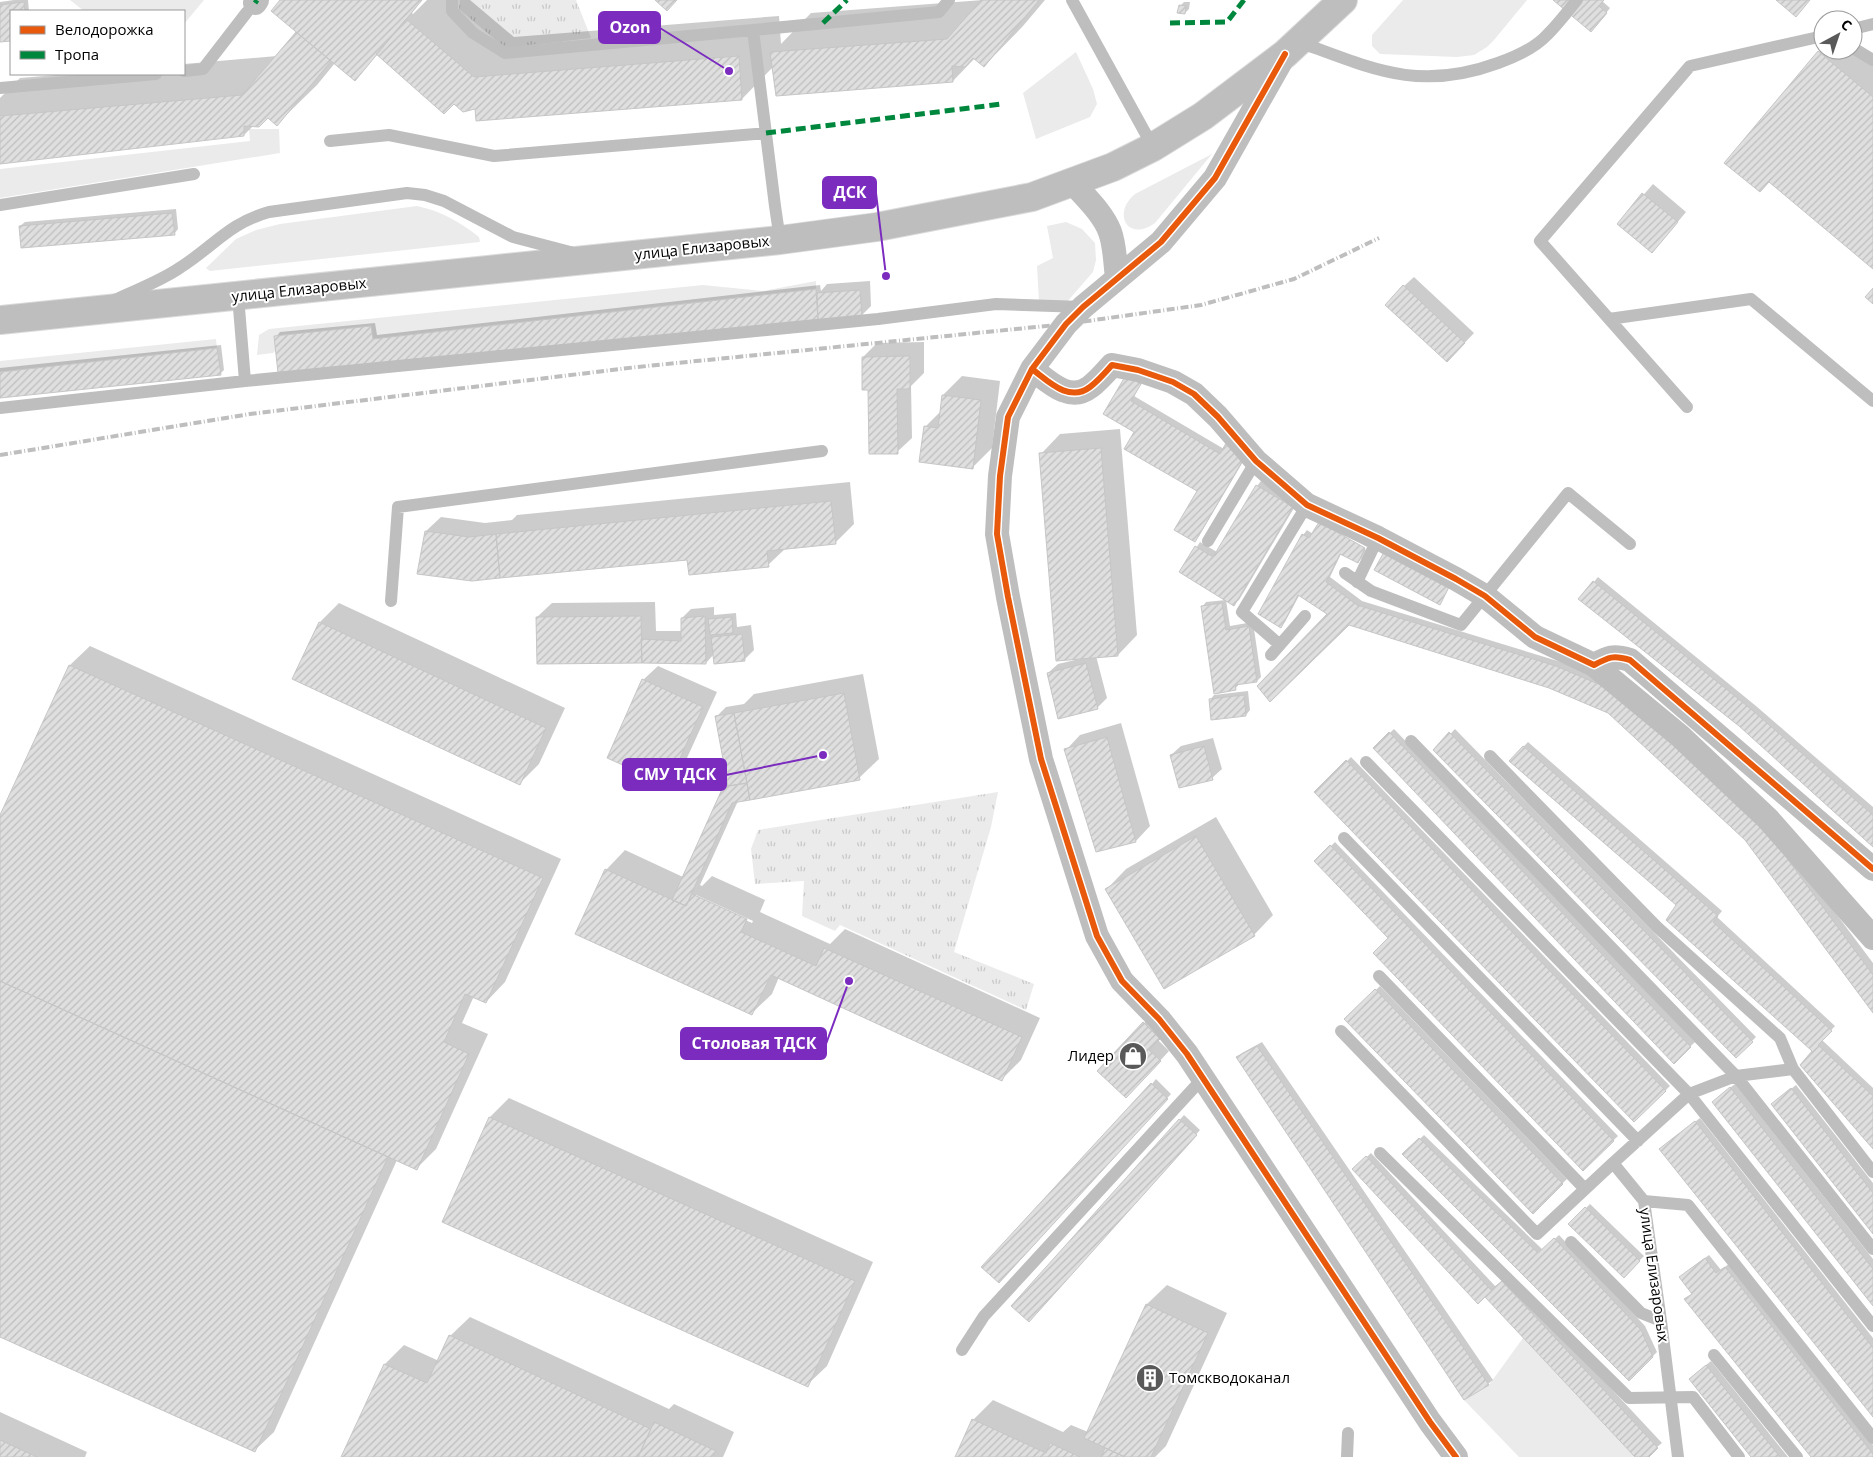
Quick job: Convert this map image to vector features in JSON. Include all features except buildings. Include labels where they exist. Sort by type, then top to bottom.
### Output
[{"type":"main road","name":"улица Елизаровых","points":[[0,320],[780,240],[877,227],[1032,197],[1113,167],[1203,116],[1292,48],[1343,0]]},
{"type":"street","points":[[1292,48],[1215,178],[1160,242],[1083,307],[1066,324],[1032,369],[1008,417],[1000,476],[997,534],[1041,758],[1097,936],[1122,981],[1188,1054],[1425,1414],[1456,1457]]},
{"type":"street","points":[[1072,182],[1099,213],[1109,230],[1114,246],[1117,278]]},
{"type":"street","points":[[1032,369],[1063,392],[1077,393],[1089,388],[1112,365],[1138,370],[1173,382],[1194,394],[1218,416],[1256,461],[1307,505],[1378,538],[1484,596],[1535,637],[1594,665],[1680,736],[1768,819],[1873,938]]},
{"type":"street","points":[[1594,665],[1610,657],[1619,656],[1630,660],[1873,869]]},
{"type":"lane","points":[[452,0],[452,11],[473,33],[505,53],[939,12],[949,0]]},
{"type":"lane","points":[[1072,0],[1153,146]]},
{"type":"lane","points":[[1292,48],[1400,75],[1424,78],[1455,75],[1488,67],[1511,58],[1533,46],[1547,35],[1576,0]]},
{"type":"lane","points":[[185,71],[203,69],[253,5]]},
{"type":"lane","points":[[752,30],[780,240]]},
{"type":"lane","points":[[1687,406],[1540,241],[1690,66],[1813,38]]},
{"type":"lane","points":[[0,88],[145,75]]},
{"type":"lane","points":[[330,141],[390,135],[494,156],[766,133]]},
{"type":"lane","points":[[0,205],[194,174]]},
{"type":"lane","points":[[94,311],[179,269],[224,233],[254,216],[269,212],[407,193],[425,195],[444,201],[513,237],[598,260]]},
{"type":"lane","points":[[238,296],[245,381]]},
{"type":"lane","points":[[1609,319],[1750,300],[1873,401]]},
{"type":"lane","points":[[0,408],[245,381],[878,319],[996,304],[1083,307]]},
{"type":"lane","points":[[391,601],[398,507],[822,451]]},
{"type":"lane","points":[[1208,541],[1256,461]]},
{"type":"lane","points":[[1345,573],[1371,591],[1461,625],[1568,493],[1630,544]]},
{"type":"lane","points":[[1280,645],[1242,612],[1307,505]]},
{"type":"lane","points":[[1357,582],[1378,538]]},
{"type":"lane","points":[[1271,655],[1305,616]]},
{"type":"lane","points":[[1411,741],[1736,1076],[1873,1249]]},
{"type":"lane","points":[[1490,756],[1657,927],[1780,1038],[1793,1069],[1873,1172]]},
{"type":"lane","points":[[1366,762],[1689,1094],[1873,1326]]},
{"type":"lane","points":[[1344,838],[1638,1141]]},
{"type":"lane","points":[[1379,976],[1585,1189]]},
{"type":"lane","points":[[1340,1031],[1537,1234],[1689,1094],[1736,1076],[1793,1069]]},
{"type":"lane","points":[[962,1350],[984,1316],[1203,1078]]},
{"type":"lane","points":[[1380,1152],[1629,1398],[1693,1397],[1739,1457]]},
{"type":"lane","name":"улица Елизаровых","points":[[1613,1163],[1644,1201],[1662,1321],[1678,1457]]},
{"type":"lane","points":[[1644,1201],[1688,1205],[1873,1438]]},
{"type":"lane","points":[[1571,1242],[1641,1313],[1662,1321]]},
{"type":"lane","points":[[1714,1355],[1796,1457]]},
{"type":"lane","points":[[1347,1457],[1348,1433]]},
{"type":"lane","points":[[1725,1457],[1729,1444]]},
{"type":"green space","points":[[70,0],[204,0],[185,23],[185,10],[83,10]]},
{"type":"green space","points":[[460,0],[576,0],[591,38],[505,48],[459,9]]},
{"type":"green space","points":[[1403,0],[1527,0],[1494,40],[1474,55],[1457,57],[1380,54],[1372,46],[1372,35]]},
{"type":"green space","points":[[1076,52],[1093,89],[1097,104],[1090,117],[1036,139],[1023,93]]},
{"type":"green space","points":[[249,129],[279,129],[280,153],[0,198],[0,169],[250,141]]},
{"type":"green space","points":[[1212,154],[1155,223],[1137,230],[1130,228],[1124,217],[1124,209],[1135,194]]},
{"type":"green space","points":[[417,206],[442,214],[457,222],[479,237],[480,242],[210,271],[206,268],[236,239],[256,230],[280,224]]},
{"type":"green space","points":[[1066,222],[1082,229],[1095,243],[1096,260],[1093,272],[1066,303],[1039,301],[1037,266],[1053,258],[1047,226]]},
{"type":"green space","points":[[816,281],[816,289],[373,339],[371,327],[276,350],[273,353],[257,355],[259,335],[269,329],[703,285],[763,291]]},
{"type":"green space","points":[[216,339],[217,348],[0,372],[0,361]]},
{"type":"green space","points":[[998,792],[991,827],[954,952],[1034,984],[1026,1010],[840,925],[835,931],[802,916],[804,881],[755,884],[751,849],[758,830]]},
{"type":"green space","points":[[1523,1338],[1635,1457],[1519,1457],[1464,1400],[1489,1385]]},
{"type":"railway","points":[[0,455],[250,414],[637,367],[1066,324],[1201,305],[1294,279],[1379,238]]},
{"type":"marked path","points":[[823,23],[847,0]]},
{"type":"marked path","points":[[1170,23],[1227,22],[1244,0]]},
{"type":"marked path","points":[[766,133],[1002,104]]},
{"type":"cycle path","points":[[1285,54],[1215,178],[1161,242],[1083,307],[1066,324],[1032,369],[1008,417],[1000,476],[997,534],[1041,759],[1097,936],[1122,981],[1159,1019],[1187,1054],[1430,1422],[1456,1457]]},
{"type":"cycle path","points":[[1032,369],[1052,384],[1067,392],[1074,393],[1090,387],[1112,365],[1138,370],[1173,382],[1194,394],[1218,417],[1256,461],[1307,505],[1378,538],[1456,579],[1485,596],[1535,637],[1594,665],[1611,658],[1630,660],[1873,869]]},
{"type":"place","name":"Ozon","points":[[729,71]]},
{"type":"place","name":"ДСК","points":[[886,276]]},
{"type":"place","name":"СМУ ТДСК","points":[[823,755]]},
{"type":"place","name":"Столовая ТДСК","points":[[849,981]]},
{"type":"place","name":"Лидер","points":[[1133,1056]]},
{"type":"place","name":"Томскводоканал","points":[[1150,1378]]}]
